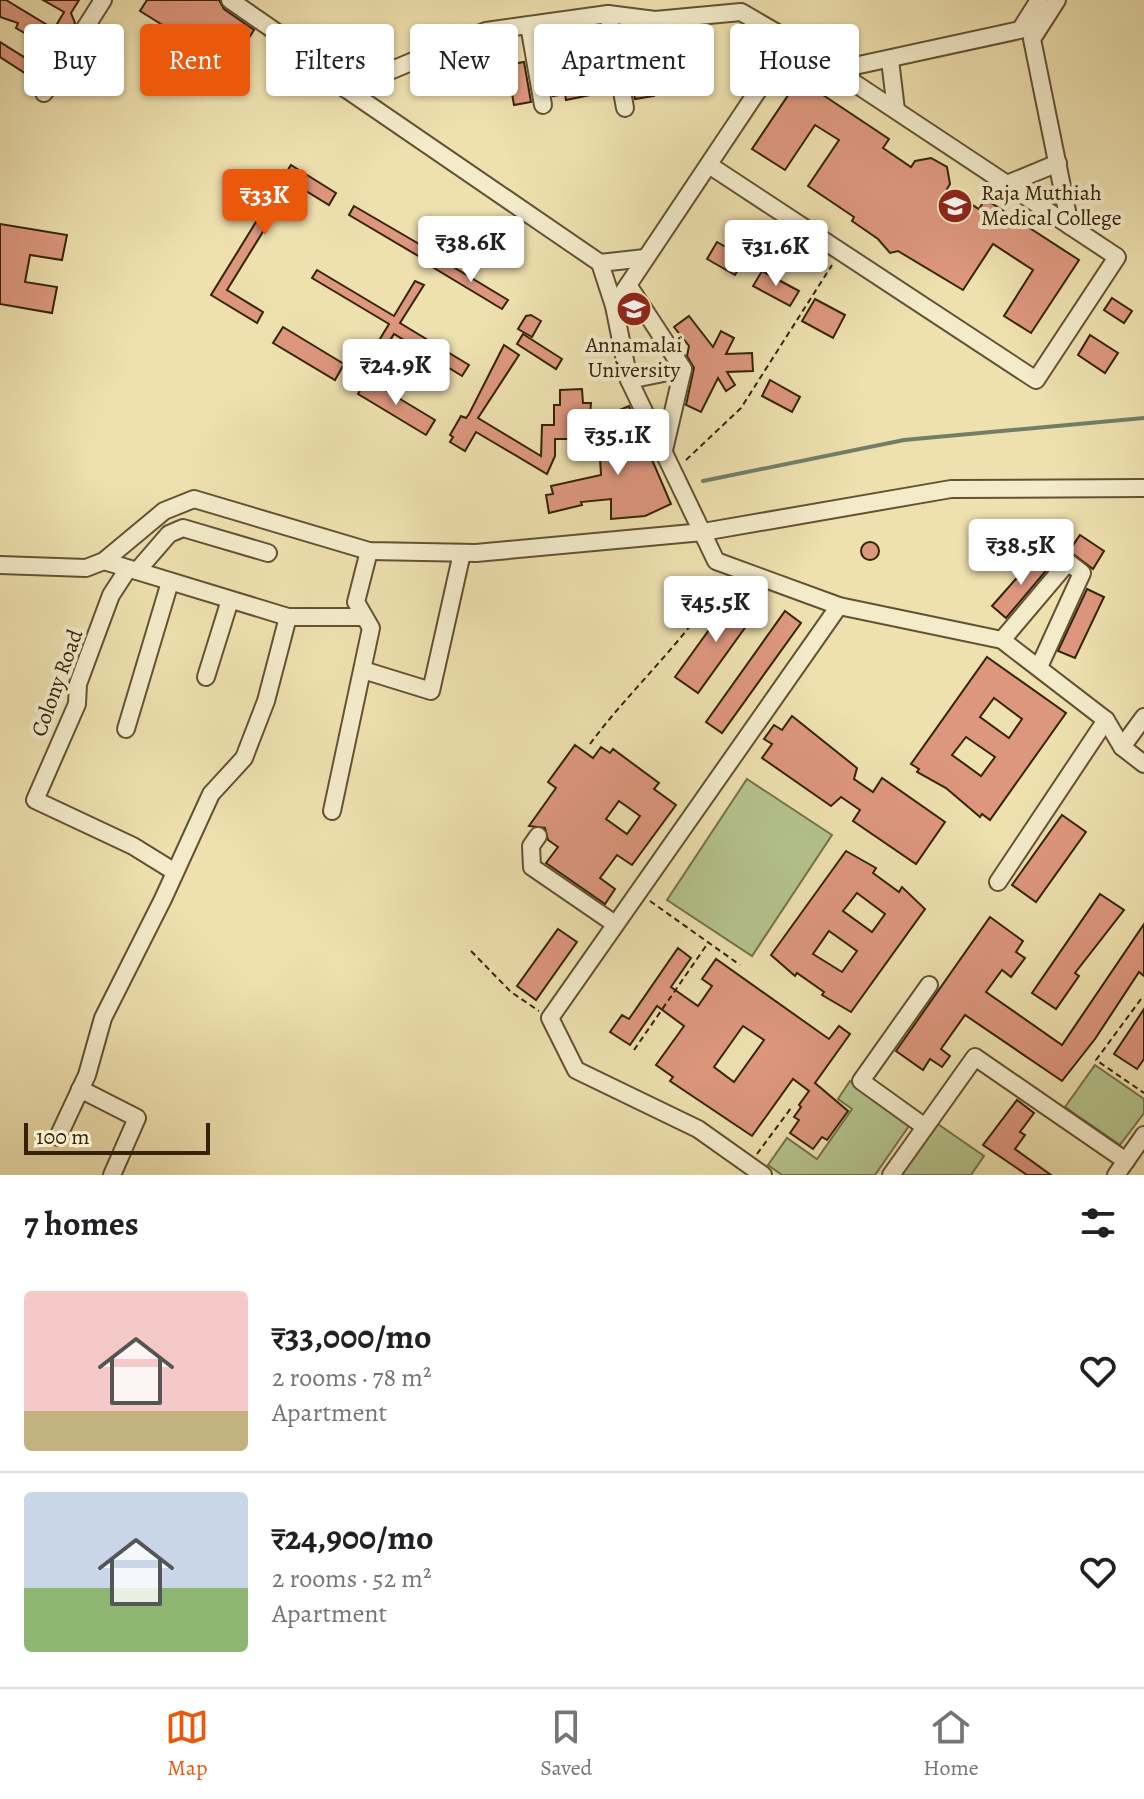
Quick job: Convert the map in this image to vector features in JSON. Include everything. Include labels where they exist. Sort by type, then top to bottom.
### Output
[{"type":"street","points":[[230,0],[266,25]]},
{"type":"street","points":[[859,66],[1020,30],[1039,0]]},
{"type":"street","points":[[1057,0],[1032,39],[1070,226]]},
{"type":"street","points":[[84,24],[97,2]]},
{"type":"street","points":[[394,69],[486,31],[608,14],[655,20],[741,12],[762,24]]},
{"type":"street","points":[[608,14],[625,108]]},
{"type":"street","points":[[529,25],[543,105]]},
{"type":"street","points":[[890,60],[896,110]]},
{"type":"street","points":[[709,165],[1036,380],[1117,257],[859,85]]},
{"type":"street","points":[[356,96],[600,263],[614,306],[629,380],[716,561],[729,569],[839,606],[1002,640],[1106,720],[1122,747],[1144,764]]},
{"type":"street","points":[[614,306],[755,96]]},
{"type":"street","points":[[1007,184],[1058,163]]},
{"type":"street","points":[[600,263],[645,258]]},
{"type":"street","points":[[628,285],[683,369],[664,450]]},
{"type":"street","points":[[629,380],[683,369]]},
{"type":"street","points":[[0,565],[44,569],[86,568],[104,561],[164,511],[194,499],[369,551],[462,553],[703,532],[951,489],[1144,488]]},
{"type":"street","points":[[132,570],[169,534],[183,528],[268,553]]},
{"type":"street","points":[[332,811],[371,628],[356,602],[369,551]]},
{"type":"street","points":[[363,670],[431,691],[462,553]]},
{"type":"street","points":[[104,561],[288,617],[364,617]]},
{"type":"street","points":[[1002,640],[1068,562],[1082,573],[1039,667]]},
{"type":"street","name":"Colony Road","points":[[132,570],[111,595],[78,684],[77,704],[35,800],[133,846],[175,872]]},
{"type":"street","points":[[126,729],[170,582]]},
{"type":"street","points":[[206,677],[230,600]]},
{"type":"street","points":[[756,1170],[698,1129],[576,1070],[550,1018],[636,891],[839,606]]},
{"type":"street","points":[[58,1137],[80,1089],[103,1018],[211,794],[244,758],[266,701],[288,617]]},
{"type":"street","points":[[1122,747],[1144,717]]},
{"type":"street","points":[[998,882],[1106,720]]},
{"type":"street","points":[[538,836],[531,846],[532,867],[615,924]]},
{"type":"street","points":[[925,1127],[861,1081],[929,985]]},
{"type":"street","points":[[891,1175],[975,1057],[1126,1161]]},
{"type":"street","points":[[80,1089],[137,1118],[112,1175]]},
{"type":"street","points":[[1116,1175],[1144,1135]]},
{"type":"path","points":[[673,472],[741,408],[841,252]]},
{"type":"path","points":[[590,744],[625,697],[699,620],[729,569]]},
{"type":"path","points":[[636,891],[740,965]]},
{"type":"path","points":[[634,1050],[708,943]]},
{"type":"path","points":[[471,951],[511,992],[550,1018]]},
{"type":"path","points":[[1141,999],[1096,1060],[1144,1093]]},
{"type":"path","points":[[756,1170],[791,1108]]},
{"type":"green space","points":[[747,779],[832,835],[752,956],[667,900]]},
{"type":"green space","points":[[1095,1065],[1144,1099],[1144,1113],[1120,1145],[1065,1107]]},
{"type":"green space","points":[[850,1081],[911,1123],[875,1175],[782,1175],[768,1165],[787,1138],[817,1159],[852,1109],[838,1099]]},
{"type":"green space","points":[[935,1122],[984,1156],[971,1175],[899,1175]]},
{"type":"building","points":[[0,0],[6,0],[46,24],[24,24],[24,33],[16,28],[18,23],[0,17]]},
{"type":"building","points":[[43,0],[79,0],[71,13],[75,23],[57,24],[64,12]]},
{"type":"building","points":[[147,0],[219,0],[224,9],[245,24],[161,24],[140,11]]},
{"type":"building","points":[[0,42],[24,57],[24,72],[0,57]]},
{"type":"building","points":[[524,62],[531,102],[514,105],[512,96],[518,96],[518,63]]},
{"type":"building","points":[[565,96],[585,96],[566,100]]},
{"type":"building","name":"Raja Muthiah Medical College","points":[[788,96],[824,96],[889,139],[883,148],[911,167],[915,161],[931,158],[947,167],[950,184],[947,189],[979,209],[985,199],[1079,260],[1031,333],[1004,316],[1033,270],[993,244],[963,290],[898,251],[890,253],[878,239],[852,221],[854,217],[808,186],[839,140],[815,125],[785,170],[752,149]]},
{"type":"building","points":[[291,165],[336,193],[329,205],[293,183],[227,290],[263,312],[257,323],[211,295]]},
{"type":"building","points":[[354,206],[426,248],[420,257],[349,215]]},
{"type":"building","points":[[0,224],[67,235],[62,260],[30,255],[25,282],[57,287],[52,313],[0,304]]},
{"type":"building","points":[[717,242],[745,258],[735,275],[707,259]]},
{"type":"building","points":[[440,259],[508,300],[502,309],[434,268]]},
{"type":"building","points":[[317,270],[394,316],[415,281],[424,285],[400,323],[469,365],[462,376],[394,334],[374,367],[366,362],[389,324],[312,278]]},
{"type":"building","points":[[762,271],[799,291],[790,306],[753,286]]},
{"type":"building","points":[[1112,298],[1132,311],[1124,323],[1104,310]]},
{"type":"building","points":[[815,299],[845,315],[833,338],[802,321]]},
{"type":"building","points":[[531,315],[541,321],[532,337],[518,329],[526,316]]},
{"type":"building","points":[[689,316],[713,347],[721,331],[734,338],[726,354],[752,353],[753,371],[727,372],[735,385],[726,391],[718,378],[701,412],[686,405],[694,368],[687,356],[689,346],[674,327]]},
{"type":"building","points":[[283,327],[344,364],[335,380],[273,343]]},
{"type":"building","points":[[523,334],[562,359],[556,369],[517,344]]},
{"type":"building","points":[[1090,335],[1118,353],[1105,373],[1078,355]]},
{"type":"building","points":[[504,345],[519,355],[478,418],[541,456],[542,425],[554,425],[554,405],[560,405],[560,390],[582,389],[583,403],[591,403],[588,439],[555,439],[555,456],[547,474],[476,432],[465,451],[450,442],[453,437],[450,435],[461,416],[466,418],[469,414]]},
{"type":"building","points":[[367,379],[435,420],[426,435],[358,394]]},
{"type":"building","points":[[770,380],[800,397],[792,412],[762,396]]},
{"type":"building","points":[[629,406],[671,504],[645,516],[611,519],[611,499],[581,502],[582,505],[549,513],[546,495],[553,494],[551,486],[601,475],[599,441],[622,440],[612,413]]},
{"type":"building","points":[[1080,535],[1104,551],[1093,569],[1069,551]]},
{"type":"building","points":[[870,542],[879,551],[870,560],[861,551]]},
{"type":"building","points":[[1037,555],[1050,566],[1006,618],[992,606]]},
{"type":"building","points":[[1087,589],[1104,597],[1075,658],[1058,651]]},
{"type":"building","points":[[735,594],[757,611],[698,693],[675,677]]},
{"type":"building","points":[[785,611],[801,623],[722,733],[706,722]]},
{"type":"building","points":[[987,657],[1066,713],[990,820],[982,814],[980,817],[946,788],[917,772],[919,769],[911,764]],"holes":[[[994,698],[1022,719],[1009,738],[980,717]],[[966,737],[995,757],[981,776],[952,755]]]},
{"type":"building","points":[[792,716],[857,768],[854,779],[873,792],[882,778],[945,822],[916,864],[853,821],[860,810],[841,797],[831,806],[762,758],[772,744],[764,739],[774,725],[782,730]]},
{"type":"building","points":[[575,745],[593,758],[601,747],[610,753],[613,749],[659,783],[654,789],[676,805],[632,865],[617,855],[600,878],[615,889],[605,904],[546,863],[558,847],[548,840],[545,828],[529,826],[556,788],[548,782]],"holes":[[[619,801],[640,816],[627,834],[606,819]]]},
{"type":"building","points":[[1062,815],[1086,832],[1036,902],[1012,885]]},
{"type":"building","points":[[846,851],[876,868],[873,873],[899,892],[902,887],[925,909],[851,1012],[822,995],[824,992],[797,973],[795,976],[771,955]],"holes":[[[857,893],[885,914],[872,932],[843,911]],[[829,931],[857,951],[842,972],[813,954]]]},
{"type":"building","points":[[1100,894],[1124,910],[1075,973],[1079,976],[1056,1009],[1032,993]]},
{"type":"building","points":[[990,917],[1023,941],[1016,952],[1025,958],[1011,977],[1002,970],[986,992],[1062,1045],[1144,924],[1144,976],[1139,972],[1095,1039],[1062,1081],[965,1015],[941,1049],[950,1056],[942,1067],[930,1059],[923,1070],[896,1051]]},
{"type":"building","points":[[558,929],[577,942],[536,1000],[517,986]]},
{"type":"building","points":[[678,948],[691,958],[671,987],[698,1006],[712,986],[702,979],[716,959],[829,1039],[839,1026],[850,1034],[815,1083],[848,1111],[827,1140],[822,1137],[813,1149],[790,1133],[799,1120],[794,1117],[801,1107],[799,1105],[809,1091],[793,1079],[752,1136],[670,1081],[673,1077],[656,1065],[684,1026],[657,1006],[630,1045],[610,1032],[622,1015],[629,1019]],"holes":[[[743,1026],[764,1040],[734,1082],[714,1067]]]},
{"type":"building","points":[[1144,1009],[1144,1059],[1137,1069],[1114,1054]]},
{"type":"building","points":[[1017,1100],[1034,1113],[1020,1132],[1025,1135],[1015,1149],[1051,1175],[1027,1175],[983,1145]]},
{"type":"waterway","points":[[703,481],[904,440],[1144,418]]},
{"type":"place","name":"Raja Muthiah Medical College","points":[[955,206]]},
{"type":"place","name":"Annamalai University","points":[[634,309]]}]
